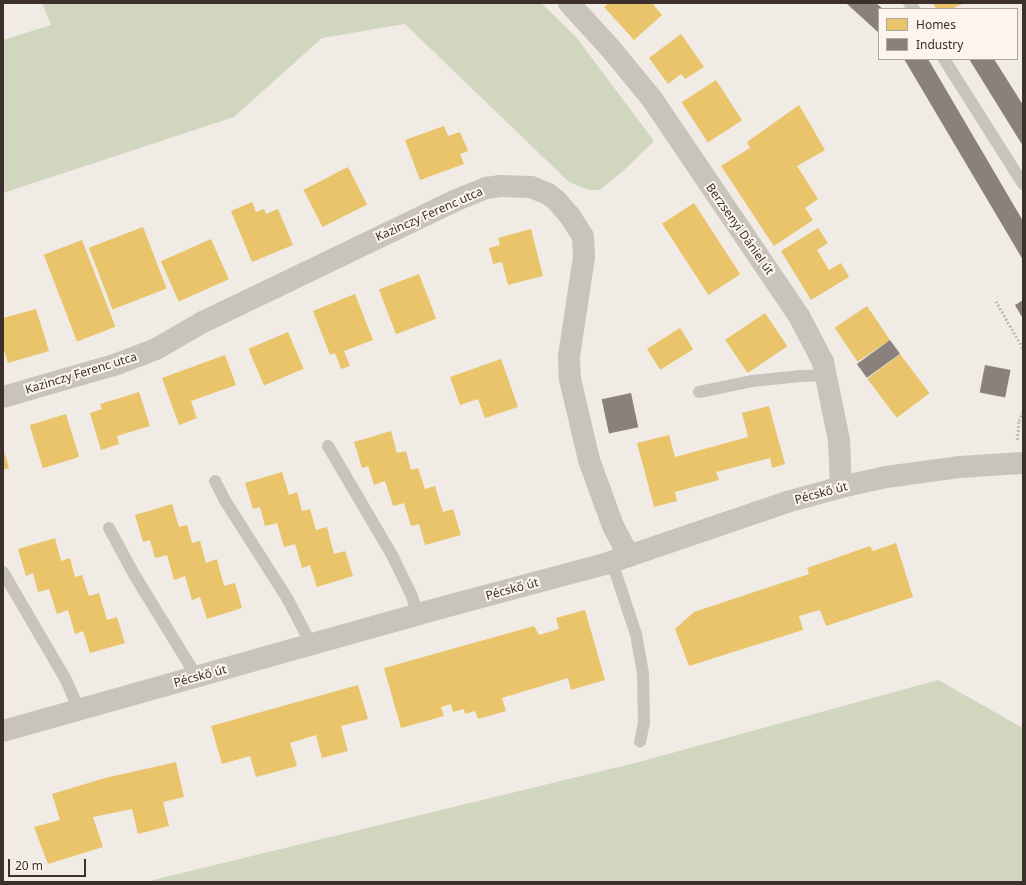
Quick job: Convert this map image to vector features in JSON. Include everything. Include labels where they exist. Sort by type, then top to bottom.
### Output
[{"type":"street","name":"Berzsenyi Dániel út","points":[[568,3],[611,48],[652,99],[799,316],[823,362],[839,440],[841,487]]},
{"type":"street","name":"Kazinczy Ferenc utca","points":[[3,397],[117,364],[156,349],[204,322],[454,201],[486,188],[513,186],[531,187],[548,194],[556,200],[570,216],[583,237],[584,257],[568,356],[570,379],[589,460],[613,526],[620,559]]},
{"type":"street","name":"Pécskő út","points":[[3,731],[418,614],[620,559],[787,502],[841,487],[886,477],[960,467],[1023,464]]},
{"type":"lane","points":[[945,60],[1023,184]]},
{"type":"lane","points":[[699,392],[752,381],[826,375]]},
{"type":"lane","points":[[328,446],[394,557],[411,594],[418,614]]},
{"type":"lane","points":[[215,481],[224,499],[287,598],[311,644]]},
{"type":"lane","points":[[109,528],[135,576],[197,677]]},
{"type":"lane","points":[[620,559],[643,673],[644,723],[640,742]]},
{"type":"lane","points":[[3,572],[65,678],[79,709]]},
{"type":"path","points":[[996,301],[1023,348]]},
{"type":"green space","points":[[42,3],[541,3],[576,37],[654,141],[624,170],[600,190],[589,190],[569,182],[405,24],[322,38],[234,117],[3,193],[3,40],[51,25]]},
{"type":"green space","points":[[938,680],[1023,728],[1023,882],[145,882],[639,762]]},
{"type":"building: Homes","points":[[609,3],[652,3],[662,15],[634,40],[604,7]]},
{"type":"building: Homes","points":[[932,3],[965,3],[953,8],[936,8]]},
{"type":"building: Homes","points":[[681,34],[704,67],[685,79],[681,74],[668,84],[649,58]]},
{"type":"building: Homes","points":[[716,80],[742,120],[708,143],[682,102]]},
{"type":"building: Homes","points":[[799,105],[825,150],[797,166],[818,199],[805,208],[813,220],[774,246],[721,166],[750,148],[747,142]]},
{"type":"building: Homes","points":[[444,126],[448,136],[460,132],[468,151],[460,154],[464,164],[420,180],[405,140]]},
{"type":"building: Homes","points":[[348,167],[367,204],[323,227],[303,190]]},
{"type":"building: Homes","points":[[252,202],[256,212],[264,209],[266,214],[278,209],[293,245],[252,262],[231,211]]},
{"type":"building: Homes","points":[[694,203],[740,274],[708,295],[662,224]]},
{"type":"building: Homes","points":[[143,227],[167,289],[113,309],[89,248]]},
{"type":"building: Homes","points":[[818,228],[828,243],[817,250],[829,270],[841,263],[849,277],[811,300],[781,251]]},
{"type":"building: Homes","points":[[531,229],[543,276],[508,285],[502,262],[493,264],[489,248],[500,245],[498,238]]},
{"type":"building: Homes","points":[[211,239],[229,279],[179,302],[161,261]]},
{"type":"building: Homes","points":[[82,240],[115,327],[77,342],[44,255]]},
{"type":"building: Homes","points":[[419,274],[436,319],[396,334],[379,289]]},
{"type":"building: Homes","points":[[355,294],[373,340],[344,351],[350,366],[341,369],[335,353],[330,355],[313,311]]},
{"type":"building: Homes","points":[[867,306],[890,340],[858,362],[835,328]]},
{"type":"building: Homes","points":[[36,309],[49,351],[8,363],[3,347],[3,318]]},
{"type":"building: Homes","points":[[765,313],[787,346],[748,373],[725,340]]},
{"type":"building: Homes","points":[[680,328],[693,349],[660,370],[647,349]]},
{"type":"building: Homes","points":[[288,332],[304,369],[264,386],[248,349]]},
{"type":"building: Homes","points":[[900,354],[929,393],[897,418],[867,379]]},
{"type":"building: Homes","points":[[225,355],[236,385],[191,401],[197,418],[179,425],[162,378]]},
{"type":"building: Homes","points":[[501,359],[518,407],[485,418],[478,399],[460,405],[450,377]]},
{"type":"building: Homes","points":[[139,392],[150,426],[117,436],[119,444],[101,450],[90,413],[102,409],[100,404]]},
{"type":"building: Homes","points":[[769,406],[785,464],[772,468],[770,458],[716,472],[719,480],[675,492],[677,501],[654,507],[637,443],[669,435],[675,457],[748,437],[742,413]]},
{"type":"building: Homes","points":[[66,414],[79,457],[43,468],[30,425]]},
{"type":"building: Homes","points":[[391,431],[397,453],[406,451],[411,470],[418,468],[425,489],[435,486],[443,512],[453,509],[461,535],[425,545],[419,524],[411,526],[404,503],[393,506],[385,481],[374,485],[368,466],[362,468],[354,442]]},
{"type":"building: Homes","points":[[3,448],[9,468],[3,470]]},
{"type":"building: Homes","points":[[282,472],[289,495],[297,492],[302,511],[310,509],[316,530],[327,527],[334,554],[345,551],[353,576],[317,587],[310,565],[302,568],[295,544],[284,547],[277,523],[265,526],[260,507],[253,509],[245,483]]},
{"type":"building: Homes","points":[[172,504],[179,527],[187,525],[192,543],[200,541],[206,563],[217,559],[224,586],[235,583],[242,608],[207,619],[200,597],[192,600],[185,576],[174,580],[167,555],[155,558],[150,540],[143,542],[135,515]]},
{"type":"building: Homes","points":[[55,538],[61,561],[70,558],[75,577],[82,575],[89,596],[99,593],[107,620],[117,617],[125,643],[90,653],[83,631],[75,634],[68,610],[57,614],[49,589],[38,592],[33,573],[26,576],[18,549]]},
{"type":"building: Homes","points":[[896,543],[913,597],[826,626],[820,610],[799,616],[803,630],[689,666],[675,629],[694,612],[809,574],[807,568],[870,546],[873,551]]},
{"type":"building: Homes","points":[[585,610],[605,680],[571,690],[568,678],[502,698],[506,711],[478,719],[475,711],[465,714],[464,709],[453,712],[451,704],[441,707],[444,716],[401,728],[384,668],[534,626],[539,635],[559,629],[556,618]]},
{"type":"building: Homes","points":[[358,685],[368,719],[341,726],[348,751],[322,758],[316,735],[290,743],[297,766],[256,777],[250,756],[222,764],[211,726]]},
{"type":"building: Homes","points":[[176,762],[184,797],[163,802],[169,826],[138,834],[132,809],[93,817],[103,847],[48,864],[34,827],[60,820],[52,794],[105,778]]},
{"type":"building: Industry","points":[[846,3],[876,3],[882,8],[878,8],[878,32]]},
{"type":"building: Industry","points":[[905,60],[929,60],[1023,221],[1023,260]]},
{"type":"building: Industry","points":[[970,60],[995,60],[1023,105],[1023,146]]},
{"type":"building: Industry","points":[[1023,300],[1023,319],[1015,305]]},
{"type":"building: Industry","points":[[890,340],[900,354],[867,378],[857,364]]},
{"type":"building: Industry","points":[[985,365],[1011,370],[1005,397],[980,392]]},
{"type":"building: Industry","points":[[631,393],[638,427],[609,433],[602,399]]}]
